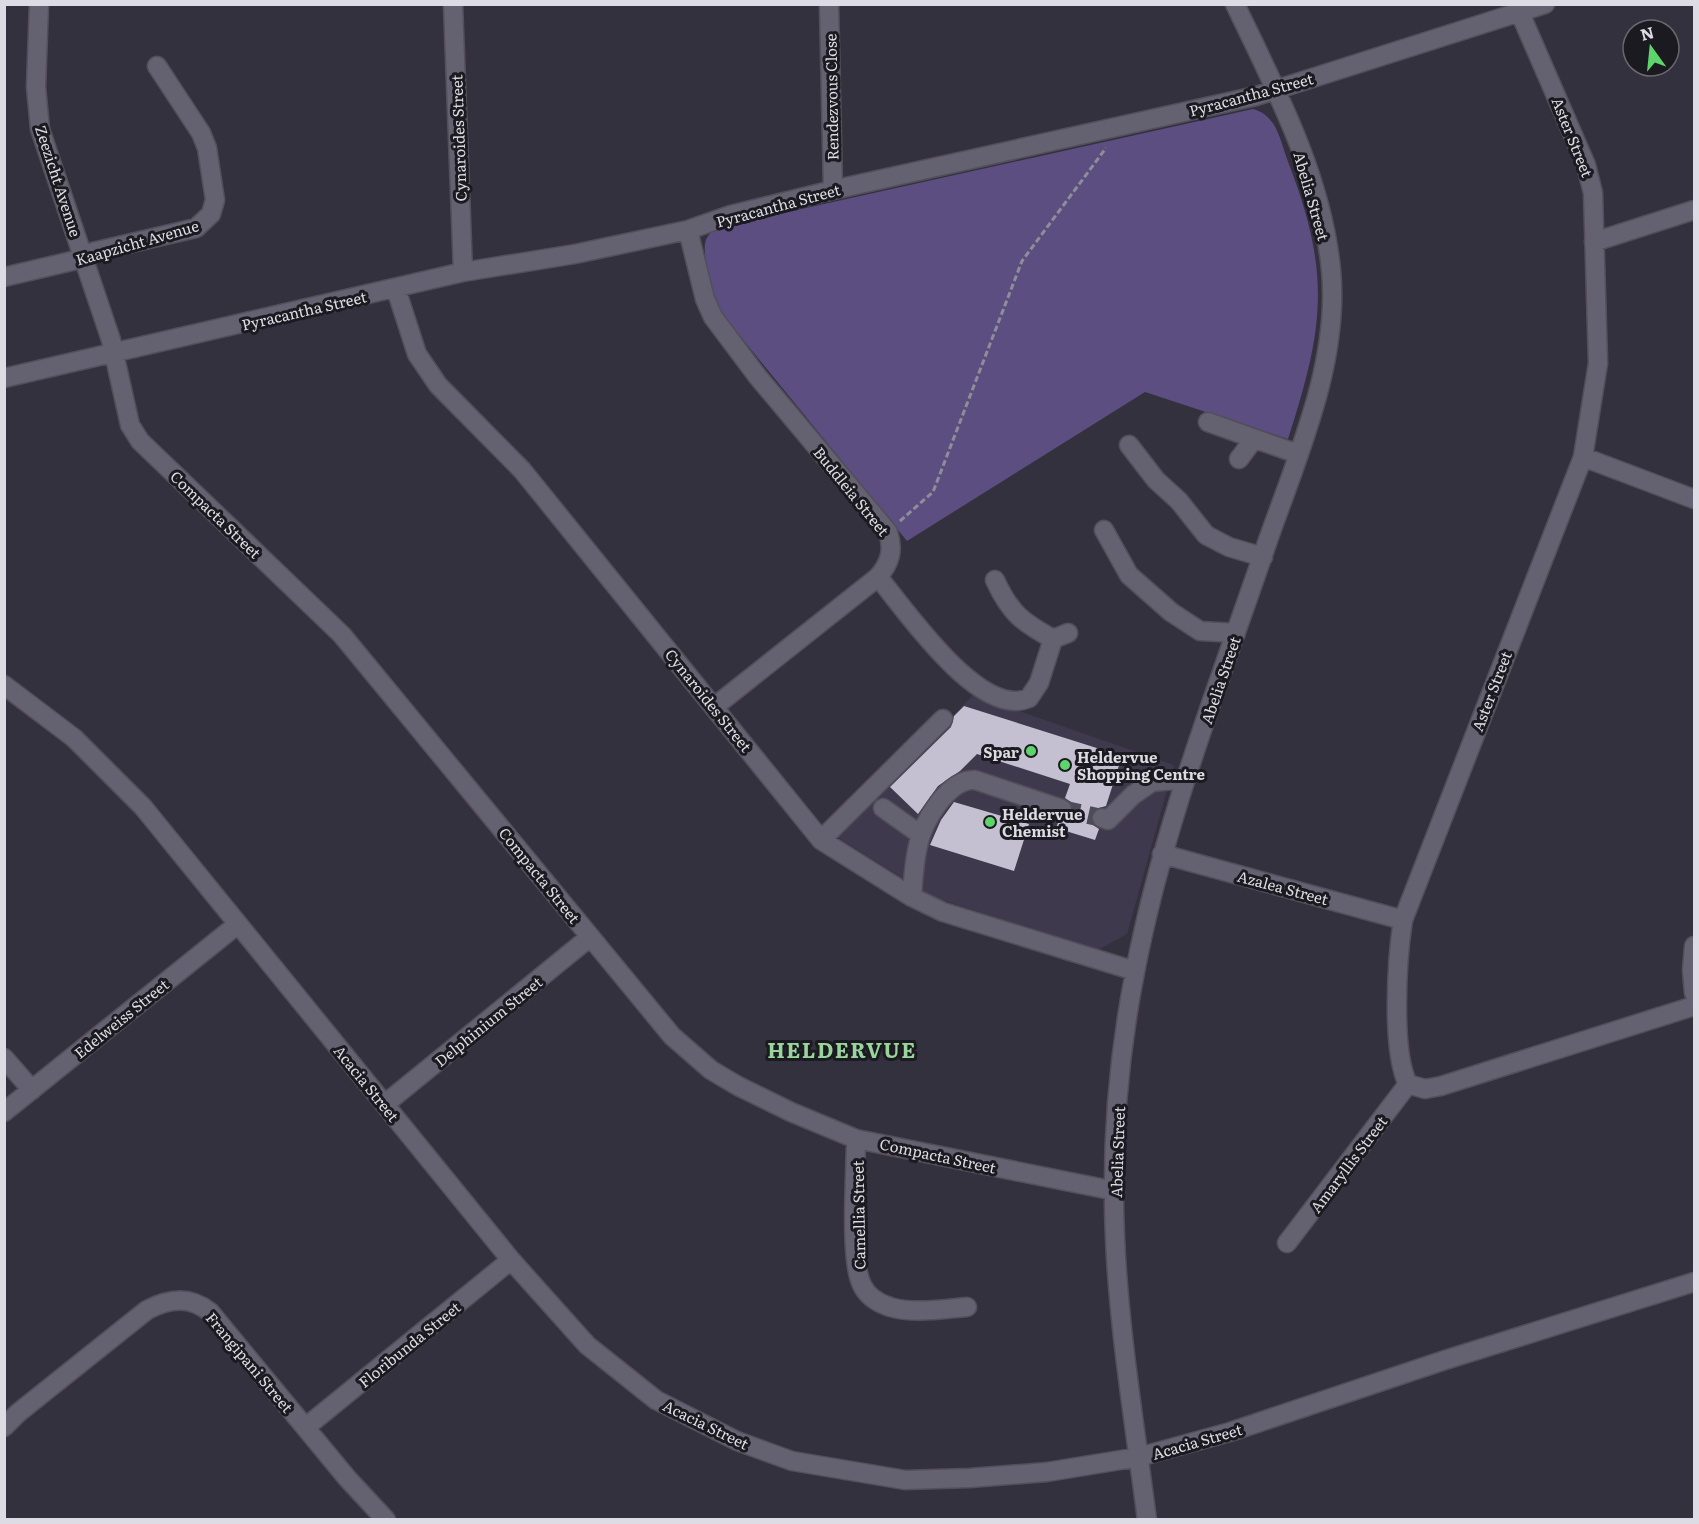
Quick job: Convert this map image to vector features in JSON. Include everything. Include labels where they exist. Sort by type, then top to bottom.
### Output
[{"type":"street","name":"Zeezicht Avenue","points":[[39,4],[37,111],[46,148],[113,353]]},
{"type":"street","name":"Cynaroides Street","points":[[453,4],[463,272]]},
{"type":"street","name":"Rendezvous Close","points":[[829,4],[833,190]]},
{"type":"street","name":"Abelia Street","points":[[1147,1520],[1118,1279],[1115,1191],[1116,1120],[1135,971],[1162,854],[1298,454],[1326,363],[1333,320],[1331,269],[1311,179],[1276,90],[1235,4]]},
{"type":"street","name":"Pyracantha Street","points":[[4,378],[463,272],[575,254],[688,230],[731,215],[833,190],[1276,90],[1545,4]]},
{"type":"street","name":"Aster Street","points":[[1408,1084],[1399,1051],[1400,940],[1403,920],[1583,458],[1598,363],[1593,193],[1586,165],[1520,13]]},
{"type":"street","name":"Kaapzicht Avenue","points":[[4,277],[196,228],[207,220],[214,207],[215,192],[204,141],[157,66]]},
{"type":"street","points":[[1594,242],[1695,210]]},
{"type":"street","name":"Buddleia Street","points":[[688,230],[705,299],[713,317],[758,377],[888,532],[891,553],[885,568],[878,577],[714,707]]},
{"type":"street","name":"Cynaroides Street","points":[[396,289],[417,354],[438,385],[522,470],[821,840],[912,897],[968,921],[1135,971]]},
{"type":"street","name":"Compacta Street","points":[[113,353],[123,405],[130,425],[140,441],[342,635],[672,1036],[711,1070],[791,1112],[856,1139],[1115,1191]]},
{"type":"street","points":[[1208,422],[1298,454]]},
{"type":"street","points":[[1239,459],[1254,439]]},
{"type":"street","points":[[1129,445],[1156,480],[1179,501],[1206,535],[1229,547],[1263,557]]},
{"type":"street","points":[[1583,458],[1695,499]]},
{"type":"street","points":[[1104,530],[1129,575],[1172,612],[1200,631],[1236,633]]},
{"type":"street","points":[[878,577],[969,682],[999,699],[1022,701],[1034,693],[1061,636],[1015,615],[1003,598],[995,580]]},
{"type":"street","name":"Acacia Street","points":[[4,685],[74,738],[143,807],[512,1260],[587,1345],[656,1400],[716,1431],[792,1461],[905,1480],[1047,1472],[1139,1457],[1230,1432],[1445,1360],[1695,1282]]},
{"type":"street","points":[[821,840],[943,719]]},
{"type":"street","points":[[1102,818],[1108,820],[1133,795],[1152,782],[1186,779]]},
{"type":"street","points":[[912,897],[921,835],[949,789],[967,780],[1062,809]]},
{"type":"street","points":[[883,808],[921,835]]},
{"type":"street","name":"Azalea Street","points":[[1162,854],[1403,920]]},
{"type":"street","name":"Edelweiss Street","points":[[4,1113],[238,924]]},
{"type":"street","name":"Delphinium Street","points":[[385,1104],[590,937]]},
{"type":"street","points":[[1695,946],[1692,970],[1695,993]]},
{"type":"street","points":[[1408,1084],[1425,1089],[1441,1086],[1695,1006]]},
{"type":"street","points":[[4,1058],[32,1090]]},
{"type":"street","name":"Amaryllis Street","points":[[1287,1243],[1408,1084]]},
{"type":"street","name":"Camellia Street","points":[[856,1139],[856,1254],[861,1284],[866,1292],[875,1301],[903,1310],[967,1307]]},
{"type":"street","name":"Floribunda Street","points":[[306,1427],[512,1260]]},
{"type":"street","name":"Frangipani Street","points":[[4,1427],[18,1413],[147,1310],[168,1301],[191,1301],[210,1312],[347,1478],[386,1520]]},
{"type":"path","points":[[888,532],[933,492],[1022,261],[1125,125]]},
{"type":"shaded area","points":[[1253,109],[1261,112],[1272,122],[1279,136],[1311,234],[1316,267],[1318,299],[1316,330],[1310,363],[1288,439],[1145,392],[907,541],[722,314],[716,300],[707,270],[705,244],[710,234],[720,227]]},
{"type":"shaded area","points":[[973,695],[1174,765],[1127,934],[1098,950],[933,897],[837,837]]},
{"type":"building","name":"Heldervue Shopping Centre","points":[[964,706],[1122,756],[1106,806],[1095,809],[1091,815],[1093,825],[1099,829],[1095,840],[1056,828],[1059,820],[1069,818],[1073,812],[1071,802],[1065,798],[1070,784],[977,754],[960,771],[938,786],[918,814],[890,787],[951,727],[954,716]]},
{"type":"building","points":[[954,802],[1029,824],[1014,871],[930,845],[941,820]]},
{"type":"tunnel","points":[[1062,809],[1102,818]]},
{"type":"place","name":"Spar","points":[[1031,751]]},
{"type":"place","name":"Heldervue Shopping Centre","points":[[1065,765]]},
{"type":"place","name":"Heldervue Chemist","points":[[990,822]]},
{"type":"district","name":"HELDERVUE","points":[[842,1048]]}]
